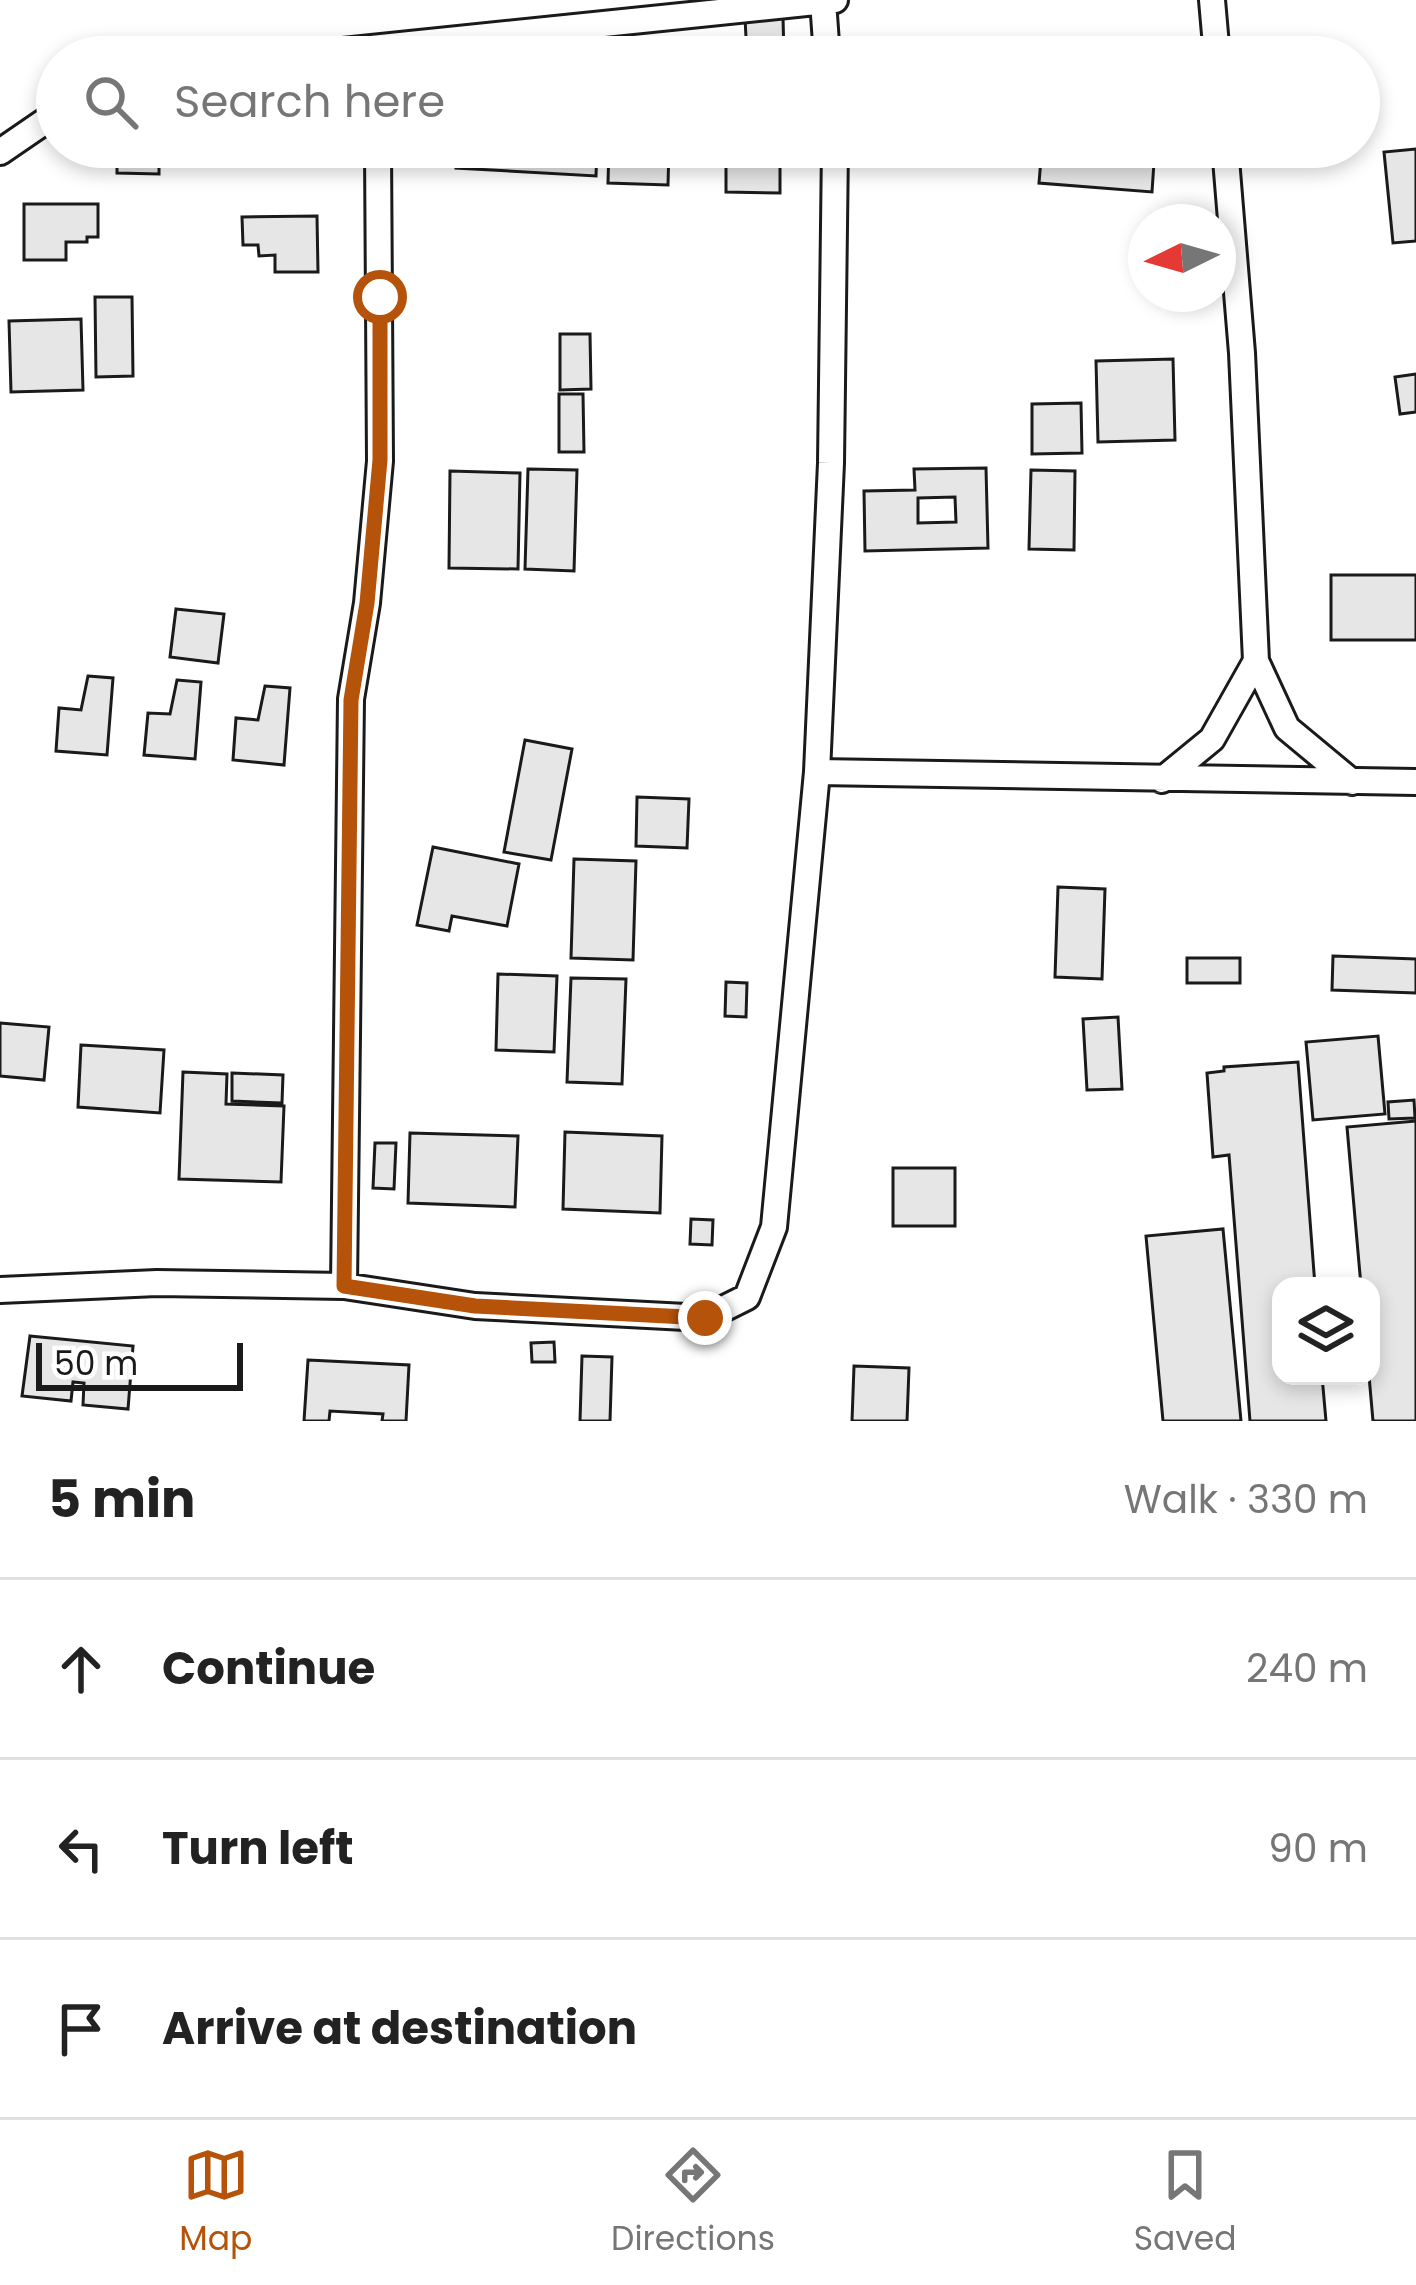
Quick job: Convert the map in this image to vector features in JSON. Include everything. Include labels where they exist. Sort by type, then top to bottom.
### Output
[{"type":"street","points":[[512,36],[835,0]]},
{"type":"street","points":[[1212,0],[1215,36]]},
{"type":"street","points":[[823,1],[826,36]]},
{"type":"street","points":[[0,152],[36,127]]},
{"type":"street","points":[[344,1286],[351,700],[367,603],[380,460],[379,168]]},
{"type":"street","points":[[0,1290],[157,1283],[344,1286],[475,1306],[705,1318],[747,1297],[774,1227],[817,772],[831,464],[835,168]]},
{"type":"street","points":[[1227,168],[1242,353],[1256,661],[1287,728],[1352,782]]},
{"type":"street","points":[[1162,780],[1212,739],[1256,661]]},
{"type":"street","points":[[817,772],[1416,782]]},
{"type":"building","points":[[783,17],[783,36],[746,36],[745,18]]},
{"type":"building","points":[[1416,149],[1416,241],[1393,243],[1384,152]]},
{"type":"building","points":[[117,168],[159,168],[159,174],[117,173]]},
{"type":"building","points":[[456,168],[596,168],[596,176]]},
{"type":"building","points":[[608,168],[668,168],[668,185],[608,183]]},
{"type":"building","points":[[726,168],[780,168],[780,193],[726,192]]},
{"type":"building","points":[[1040,168],[1154,168],[1152,192],[1039,183]]},
{"type":"building","points":[[24,204],[98,204],[98,237],[66,242],[66,260],[24,260]]},
{"type":"building","points":[[317,216],[318,272],[275,272],[275,255],[259,256],[258,245],[243,245],[242,217]]},
{"type":"building","points":[[95,297],[132,297],[133,376],[96,377]]},
{"type":"building","points":[[81,319],[83,390],[11,392],[9,321]]},
{"type":"building","points":[[560,334],[590,334],[591,389],[560,390]]},
{"type":"building","points":[[1173,359],[1175,440],[1098,442],[1096,361]]},
{"type":"building","points":[[1416,374],[1416,412],[1400,414],[1395,377]]},
{"type":"building","points":[[559,394],[583,394],[584,452],[559,452]]},
{"type":"building","points":[[1081,403],[1082,453],[1032,454],[1032,404]]},
{"type":"building","points":[[986,468],[988,548],[865,551],[864,491],[915,490],[914,469]],"holes":[[[955,497],[956,522],[918,523],[918,498]]]},
{"type":"building","points":[[528,469],[577,470],[574,571],[525,569]]},
{"type":"building","points":[[1031,470],[1075,471],[1074,550],[1029,549]]},
{"type":"building","points":[[450,471],[520,473],[518,569],[449,568]]},
{"type":"building","points":[[1331,575],[1416,575],[1416,640],[1331,640]]},
{"type":"building","points":[[176,609],[224,614],[218,663],[170,657]]},
{"type":"building","points":[[88,676],[113,678],[107,755],[56,751],[59,708],[81,710]]},
{"type":"building","points":[[177,680],[201,682],[195,759],[144,755],[148,713],[170,714]]},
{"type":"building","points":[[265,686],[290,688],[284,765],[233,760],[236,718],[258,720]]},
{"type":"building","points":[[525,740],[572,749],[551,860],[504,852]]},
{"type":"building","points":[[637,797],[689,799],[687,848],[636,846]]},
{"type":"building","points":[[433,847],[519,864],[507,926],[452,916],[449,931],[417,925]]},
{"type":"building","points":[[574,859],[636,861],[633,960],[571,958]]},
{"type":"building","points":[[1058,887],[1105,889],[1102,979],[1055,977]]},
{"type":"building","points":[[1333,956],[1416,959],[1416,993],[1332,990]]},
{"type":"building","points":[[1187,958],[1240,958],[1240,983],[1187,983]]},
{"type":"building","points":[[498,974],[557,976],[554,1052],[496,1050]]},
{"type":"building","points":[[571,978],[626,979],[622,1084],[567,1082]]},
{"type":"building","points":[[726,982],[747,983],[746,1017],[725,1016]]},
{"type":"building","points":[[1118,1017],[1122,1089],[1087,1090],[1083,1019]]},
{"type":"building","points":[[0,1023],[49,1027],[44,1080],[0,1076]]},
{"type":"building","points":[[1378,1036],[1385,1114],[1313,1120],[1306,1042]]},
{"type":"building","points":[[81,1045],[164,1050],[160,1113],[78,1107]]},
{"type":"building","points":[[1298,1062],[1314,1277],[1272,1277],[1272,1385],[1323,1385],[1326,1421],[1250,1421],[1229,1155],[1213,1157],[1207,1073],[1224,1071],[1224,1067]]},
{"type":"building","points":[[183,1072],[227,1074],[226,1104],[284,1106],[281,1182],[179,1179]]},
{"type":"building","points":[[232,1073],[283,1075],[282,1103],[232,1101]]},
{"type":"building","points":[[1414,1100],[1415,1118],[1389,1119],[1388,1102]]},
{"type":"building","points":[[1416,1121],[1416,1421],[1373,1421],[1370,1385],[1380,1385],[1380,1277],[1360,1277],[1347,1127]]},
{"type":"building","points":[[565,1132],[662,1136],[660,1213],[563,1209]]},
{"type":"building","points":[[410,1133],[518,1136],[515,1207],[408,1203]]},
{"type":"building","points":[[375,1143],[396,1143],[394,1189],[373,1188]]},
{"type":"building","points":[[893,1168],[955,1168],[955,1226],[893,1226]]},
{"type":"building","points":[[691,1219],[713,1220],[712,1245],[690,1244]]},
{"type":"building","points":[[1223,1229],[1241,1421],[1163,1421],[1146,1236]]},
{"type":"building","points":[[30,1336],[133,1346],[128,1409],[83,1405],[84,1383],[73,1382],[71,1401],[22,1396]]},
{"type":"building","points":[[554,1342],[555,1362],[532,1362],[531,1343]]},
{"type":"building","points":[[582,1356],[612,1357],[610,1421],[580,1421]]},
{"type":"building","points":[[308,1360],[409,1365],[406,1421],[382,1421],[383,1414],[330,1411],[329,1421],[304,1421]]},
{"type":"building","points":[[854,1366],[909,1368],[907,1421],[852,1421]]},
{"type":"route","points":[[380,297],[380,460],[367,603],[351,700],[344,1286],[475,1306],[705,1318]]}]
